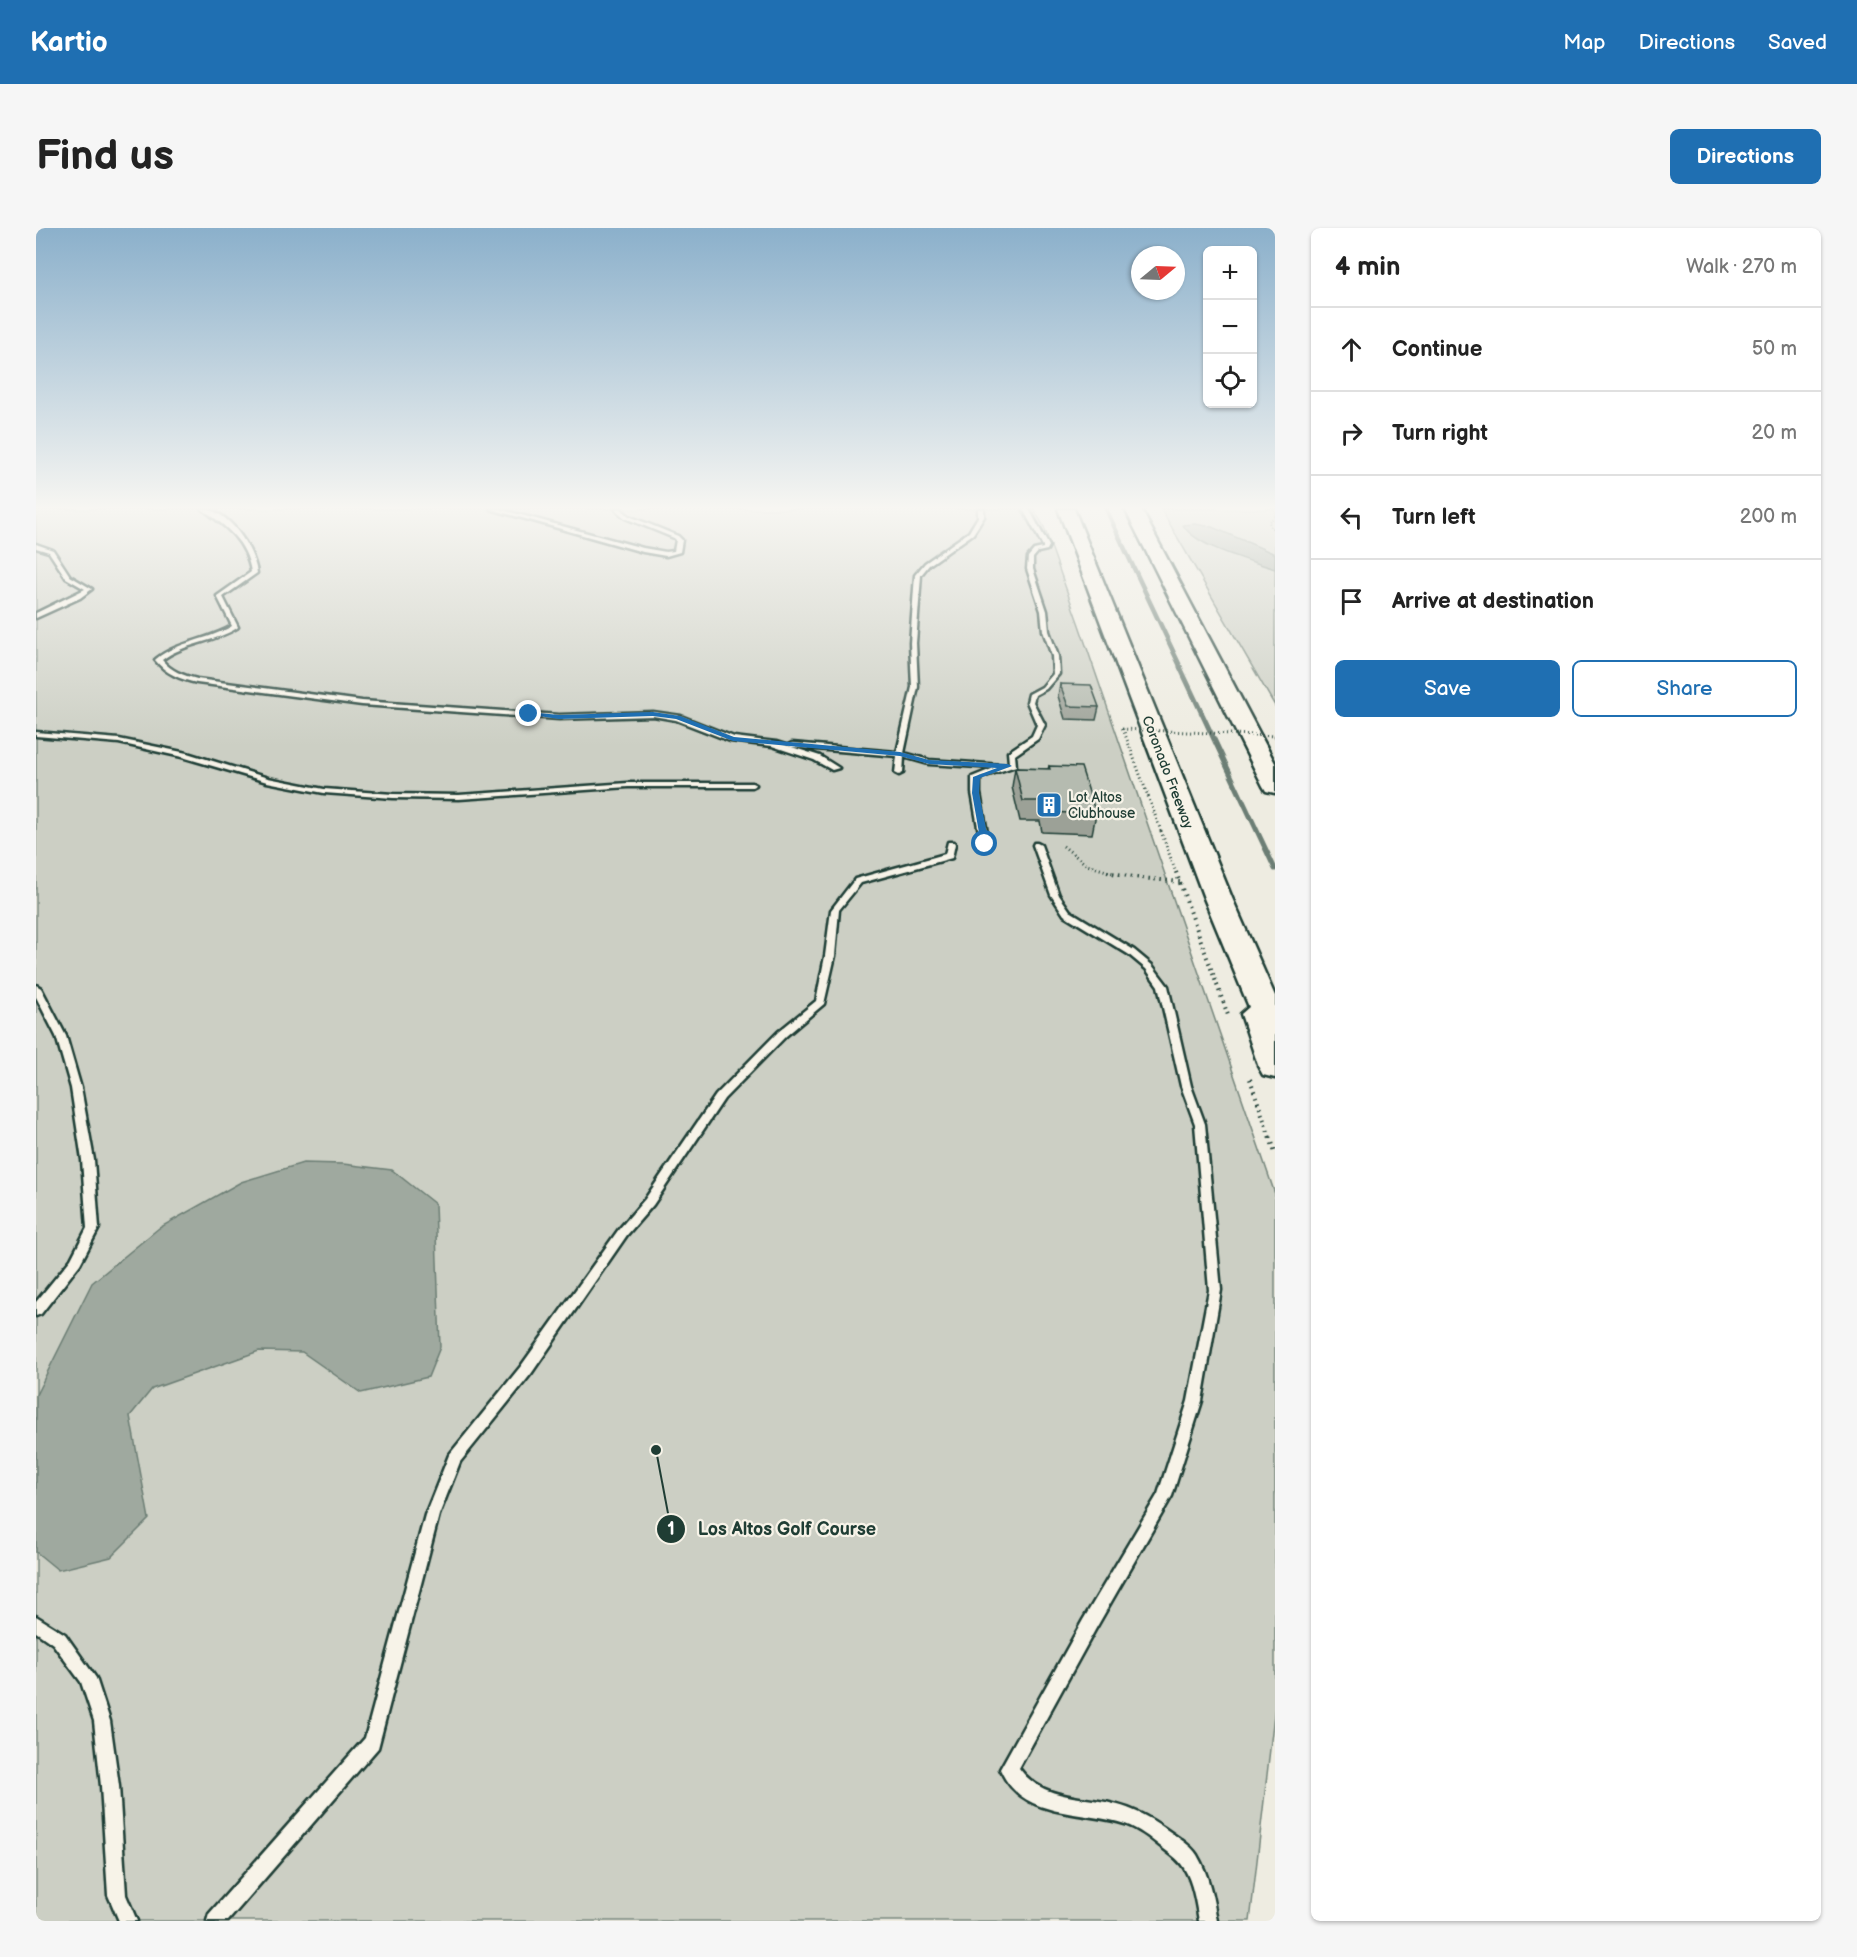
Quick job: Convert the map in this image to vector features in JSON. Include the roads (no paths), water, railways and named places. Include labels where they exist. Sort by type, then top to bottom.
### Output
[{"type":"highway","name":"Coronado Freeway","points":[[1097,588],[1218,898],[1275,1032]]},
{"type":"highway","points":[[1174,588],[1275,786]]},
{"type":"highway","points":[[1218,898],[1262,1071]]},
{"type":"lane","points":[[36,616],[51,606],[82,594],[89,589],[87,588]]},
{"type":"lane","points":[[232,588],[220,596],[235,627],[167,651],[158,660],[164,668],[176,675],[197,681],[362,703],[559,717],[653,714],[678,718],[733,739],[900,754],[929,762],[1008,766]]},
{"type":"lane","points":[[899,773],[900,754],[915,687],[913,643],[917,588]]},
{"type":"lane","points":[[985,844],[976,793],[976,777],[1013,764],[1011,754],[1035,737],[1041,725],[1030,702],[1032,693],[1044,688],[1056,674],[1044,611],[1036,588]]},
{"type":"lane","points":[[36,734],[119,741],[184,755],[267,780],[324,791],[393,796],[459,797],[628,785],[752,785]]},
{"type":"lane","points":[[773,744],[817,758],[835,768]]},
{"type":"lane","points":[[216,1921],[372,1742],[432,1515],[454,1459],[526,1370],[624,1232],[649,1202],[720,1097],[782,1034],[821,1002],[836,910],[847,892],[858,881],[949,856],[951,844]]},
{"type":"lane","points":[[1037,845],[1054,896],[1068,913],[1131,952],[1149,967],[1163,986],[1186,1086],[1200,1124],[1215,1290],[1195,1401],[1165,1496],[1077,1645],[1009,1769],[1015,1781],[1030,1795],[1052,1803],[1123,1815],[1147,1824],[1186,1855],[1202,1890],[1208,1921]]},
{"type":"lane","points":[[36,988],[61,1036],[76,1088],[88,1160],[93,1227],[76,1261],[36,1311]]},
{"type":"lane","points":[[36,1623],[59,1640],[88,1678],[102,1721],[110,1786],[117,1895],[128,1921]]},
{"type":"waterway","points":[[1143,588],[1181,668]]},
{"type":"waterway","points":[[1180,667],[1275,869]]},
{"type":"place","name":"Lot Altos Clubhouse","points":[[1049,805]]},
{"type":"place","name":"Los Altos Golf Course","points":[[656,1450]]}]
